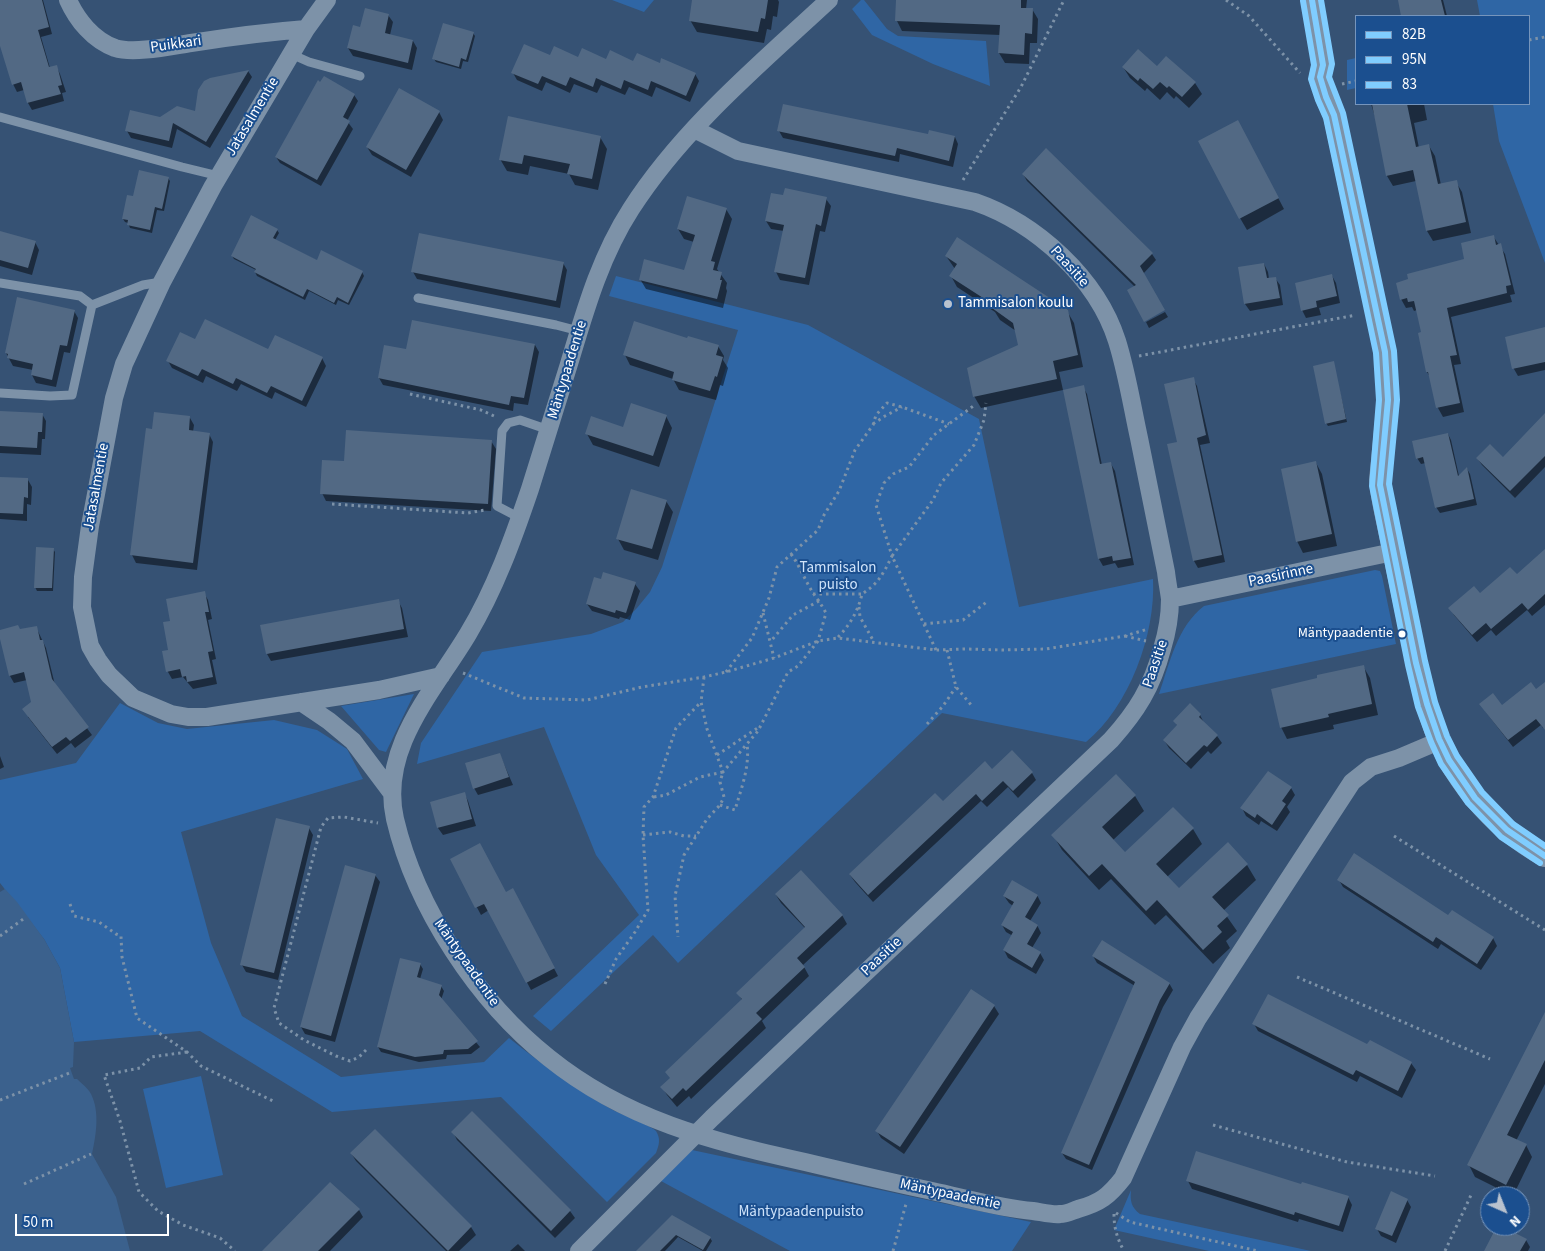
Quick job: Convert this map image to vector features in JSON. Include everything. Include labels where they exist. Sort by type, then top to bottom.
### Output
[{"type":"street","name":"Puikkari","points":[[68,0],[79,20],[88,29],[101,41],[117,48],[142,50],[266,32],[306,29]]},
{"type":"street","name":"Jatasalmentie","points":[[327,0],[306,29],[219,176],[162,282],[124,364],[104,444],[83,577],[82,607],[90,646],[109,675],[133,698],[171,714],[188,717],[208,717],[379,690],[441,676]]},
{"type":"street","name":"Mäntypaadentie","points":[[829,0],[719,103],[694,129],[666,160],[628,214],[596,279],[520,518],[486,603],[468,635],[410,724],[398,751],[392,793],[397,824],[416,881],[433,917],[468,972],[489,1000],[528,1041],[552,1062],[595,1091],[653,1119],[695,1135],[757,1152],[1017,1210],[1060,1214],[1097,1204],[1123,1178],[1182,1047],[1198,1018],[1352,782],[1371,766],[1398,758],[1439,741]]},
{"type":"street","points":[[1312,0],[1323,65],[1320,77],[1334,115],[1385,352],[1388,400],[1380,480],[1392,552],[1430,718],[1439,741],[1462,781],[1483,807],[1504,828],[1545,856]]},
{"type":"street","name":"Paasitie","points":[[579,1251],[695,1135],[1111,740],[1129,720],[1143,699],[1156,672],[1168,627],[1170,599],[1164,563],[1129,387],[1117,340],[1087,286],[1059,253],[1042,238],[1020,224],[992,208],[975,202],[738,151],[694,129]]},
{"type":"street","name":"Paasirinne","points":[[1170,599],[1392,552]]},
{"type":"street","name":"Mäntypaadentie","points":[[301,702],[329,721],[353,741],[392,793]]},
{"type":"lane","points":[[291,54],[310,62],[360,76]]},
{"type":"lane","points":[[0,117],[219,176]]},
{"type":"lane","points":[[0,282],[80,296],[92,305]]},
{"type":"lane","points":[[92,305],[144,284],[162,282]]},
{"type":"lane","points":[[418,298],[579,331]]},
{"type":"lane","points":[[0,393],[50,396],[72,395],[92,305]]},
{"type":"lane","points":[[520,518],[498,506],[502,431],[508,423],[520,420],[549,430]]},
{"type":"path","points":[[960,185],[1020,87],[1064,0]]},
{"type":"path","points":[[1226,0],[1249,16],[1306,79]]},
{"type":"path","points":[[1530,40],[1545,37]]},
{"type":"path","points":[[1346,84],[1355,81]]},
{"type":"path","points":[[1136,357],[1358,315]]},
{"type":"path","points":[[410,394],[481,410],[508,423]]},
{"type":"path","points":[[873,425],[876,415],[887,403],[949,424]]},
{"type":"path","points":[[936,650],[892,556],[876,505],[884,483],[893,474],[909,467],[934,435],[976,404]]},
{"type":"path","points":[[874,643],[860,617],[859,607],[862,594],[882,577],[892,556],[932,500],[941,483],[974,445],[984,420],[986,404]]},
{"type":"path","points":[[726,672],[752,638],[769,598],[777,567],[818,530],[824,515],[839,491],[855,450],[873,425],[902,407]]},
{"type":"path","points":[[332,504],[468,513],[498,506]]},
{"type":"path","points":[[678,937],[675,896],[684,855],[707,819],[720,805],[724,797],[720,782],[723,772],[760,727],[788,672],[798,666],[818,641],[826,613],[808,587],[801,568],[792,554]]},
{"type":"path","points":[[813,594],[862,594]]},
{"type":"path","points":[[772,641],[793,615],[819,601]]},
{"type":"path","points":[[924,624],[963,620],[988,601]]},
{"type":"path","points":[[838,638],[850,625],[851,618],[859,607]]},
{"type":"path","points":[[763,612],[772,641],[774,658]]},
{"type":"path","points":[[462,672],[524,698],[587,700],[642,687],[704,678],[774,658],[818,641],[838,638],[936,650],[1046,649],[1138,632]]},
{"type":"path","points":[[947,650],[956,687],[972,706]]},
{"type":"path","points":[[704,678],[701,702],[707,729],[723,772]]},
{"type":"path","points":[[927,724],[956,687]]},
{"type":"path","points":[[605,984],[616,958],[636,932],[648,910],[643,835],[644,807],[653,797],[676,728],[701,702]]},
{"type":"path","points":[[717,755],[760,727]]},
{"type":"path","points":[[720,805],[735,810],[747,766],[747,744]]},
{"type":"path","points":[[653,797],[666,795],[700,777],[723,772]]},
{"type":"path","points":[[366,1050],[359,1057],[350,1061],[336,1056],[304,1040],[279,1023],[274,1008],[321,827],[328,818],[344,817],[368,822],[397,824]]},
{"type":"path","points":[[643,835],[670,832],[684,836],[697,836]]},
{"type":"path","points":[[1394,836],[1545,930]]},
{"type":"path","points":[[70,904],[74,916],[99,922],[121,936],[122,957],[137,1018],[187,1052],[201,1066],[273,1101]]},
{"type":"path","points":[[0,936],[26,917]]},
{"type":"path","points":[[1297,977],[1490,1059]]},
{"type":"path","points":[[187,1052],[151,1057],[140,1068],[104,1074],[120,1121],[138,1192],[158,1211],[183,1225],[220,1238],[235,1251]]},
{"type":"path","points":[[0,1100],[72,1072]]},
{"type":"path","points":[[1213,1125],[1347,1162],[1435,1176]]},
{"type":"path","points":[[24,1184],[92,1154]]},
{"type":"path","points":[[1445,1251],[1472,1193]]},
{"type":"path","points":[[893,1251],[908,1199]]},
{"type":"path","points":[[1104,1214],[1114,1212],[1130,1222],[1258,1251]]},
{"type":"path","points":[[1114,1212],[1114,1227],[1117,1239],[1124,1251]]},
{"type":"green space","points":[[612,0],[654,0],[644,12]]},
{"type":"green space","points":[[861,0],[864,0],[887,29],[898,36],[986,41],[990,86],[933,64],[872,35],[852,9]]},
{"type":"green space","points":[[1477,0],[1545,0],[1545,263],[1499,141],[1493,105],[1530,105],[1530,15],[1480,15]]},
{"type":"green space","points":[[1355,58],[1355,88],[1347,90],[1347,60]]},
{"type":"green space","name":"Tammisalon puisto","points":[[616,276],[808,325],[979,419],[1019,607],[1153,579],[1153,600],[1144,646],[1127,690],[1115,710],[1086,742],[942,713],[678,963],[653,935],[551,1031],[533,1016],[639,915],[596,855],[544,727],[417,764],[421,743],[482,652],[591,634],[623,622],[650,592],[662,567],[738,330],[609,296]]},
{"type":"green space","points":[[1375,570],[1380,571],[1382,576],[1396,644],[1159,694],[1181,635],[1187,624],[1204,606]]},
{"type":"green space","points":[[414,694],[386,752],[379,750],[341,706]]},
{"type":"green space","points":[[120,703],[158,723],[187,729],[274,720],[317,730],[347,749],[363,779],[181,832],[211,943],[242,1016],[341,1077],[484,1062],[509,1038],[546,1067],[585,1093],[611,1109],[656,1131],[659,1142],[656,1153],[607,1202],[501,1097],[332,1112],[200,1031],[74,1042],[60,968],[44,939],[0,883],[0,780],[76,763]]},
{"type":"green space","points":[[201,1076],[223,1175],[166,1188],[143,1089]]},
{"type":"green space","name":"Mäntypaadenpuisto","points":[[692,1150],[1031,1222],[1012,1251],[790,1251],[661,1181]]},
{"type":"green space","points":[[1131,1190],[1132,1204],[1140,1214],[1311,1251],[1209,1251],[1114,1230]]},
{"type":"shaded area","points":[[5,889],[44,939],[60,968],[74,1042],[73,1067],[70,1068],[74,1079],[77,1079],[86,1088],[94,1101],[96,1124],[92,1154],[116,1197],[130,1251],[0,1251],[0,892]]},
{"type":"building","points":[[0,0],[42,0],[49,27],[38,30],[49,67],[57,65],[62,85],[58,86],[61,94],[27,103],[21,82],[12,85],[0,46]]},
{"type":"building","points":[[692,0],[768,0],[765,19],[761,18],[758,32],[689,21]]},
{"type":"building","points":[[896,0],[1021,0],[1021,8],[1033,8],[1032,34],[1025,33],[1024,55],[998,53],[1000,25],[895,21]]},
{"type":"building","points":[[1398,0],[1441,0],[1445,15],[1401,15]]},
{"type":"building","points":[[365,8],[389,14],[385,33],[413,40],[408,63],[347,48],[353,25],[360,27]]},
{"type":"building","points":[[443,23],[474,32],[466,60],[461,58],[459,67],[432,59]]},
{"type":"building","points":[[524,44],[550,55],[554,46],[578,57],[582,48],[606,59],[610,50],[633,61],[637,53],[660,63],[661,58],[696,73],[686,96],[651,81],[648,90],[624,80],[621,89],[596,78],[593,87],[570,77],[566,86],[542,76],[538,84],[511,73]]},
{"type":"building","points":[[1138,49],[1157,66],[1166,56],[1196,82],[1182,97],[1169,86],[1167,88],[1160,82],[1153,89],[1140,78],[1138,81],[1122,67]]},
{"type":"building","points":[[249,70],[206,142],[173,123],[169,141],[125,131],[130,110],[160,117],[177,106],[195,111],[198,90],[204,81]]},
{"type":"building","points":[[324,76],[355,94],[343,117],[350,121],[317,180],[275,157],[318,80],[320,82]]},
{"type":"building","points":[[399,88],[440,111],[406,170],[366,147]]},
{"type":"building","points":[[783,104],[928,134],[929,130],[955,136],[949,161],[897,148],[895,156],[777,131]]},
{"type":"building","points":[[1372,105],[1407,105],[1416,147],[1429,144],[1438,184],[1457,180],[1466,222],[1426,231],[1413,170],[1386,176]]},
{"type":"building","points":[[508,116],[601,136],[592,179],[567,174],[570,164],[524,155],[522,164],[499,160]]},
{"type":"building","points":[[1238,120],[1279,198],[1239,219],[1198,141]]},
{"type":"building","points":[[1046,148],[1153,253],[1140,266],[1165,310],[1144,322],[1127,290],[1136,285],[1022,174]]},
{"type":"building","points":[[139,170],[169,177],[162,209],[155,207],[150,230],[127,225],[128,220],[122,219],[127,195],[133,196]]},
{"type":"building","points":[[785,188],[827,197],[821,226],[816,224],[805,278],[774,272],[784,225],[765,221],[771,193],[783,195]]},
{"type":"building","points":[[687,196],[727,208],[711,261],[715,262],[713,270],[722,272],[717,299],[639,280],[644,259],[684,270],[695,235],[677,229]]},
{"type":"building","points":[[251,215],[278,229],[273,238],[317,260],[321,250],[363,271],[348,303],[337,297],[334,303],[307,289],[303,297],[254,272],[256,269],[231,256]]},
{"type":"building","points":[[0,231],[36,241],[28,268],[0,260]]},
{"type":"building","points":[[419,233],[564,262],[556,301],[411,272]]},
{"type":"building","points":[[1494,235],[1496,245],[1501,243],[1511,285],[1506,286],[1507,293],[1447,308],[1457,355],[1450,356],[1460,403],[1436,408],[1428,372],[1426,372],[1418,333],[1421,332],[1414,301],[1408,302],[1407,298],[1400,300],[1396,283],[1408,279],[1407,274],[1464,259],[1461,243]]},
{"type":"building","points":[[957,237],[1068,310],[1078,355],[1053,361],[1057,379],[973,397],[967,368],[1018,345],[1013,323],[992,308],[994,305],[949,276],[957,264],[945,256]]},
{"type":"building","points":[[1264,263],[1267,278],[1276,277],[1280,298],[1244,304],[1238,267]]},
{"type":"building","points":[[1332,274],[1337,296],[1316,301],[1317,307],[1301,311],[1295,283]]},
{"type":"building","points":[[17,297],[75,310],[67,346],[60,345],[52,380],[31,375],[33,364],[7,358],[8,354],[5,353]]},
{"type":"building","points":[[205,319],[268,349],[275,335],[323,357],[302,401],[271,386],[267,393],[236,378],[233,384],[202,369],[198,376],[166,361],[180,332],[195,339]]},
{"type":"building","points":[[412,320],[535,344],[524,398],[511,396],[509,405],[378,378],[384,345],[406,349]]},
{"type":"building","points":[[634,321],[687,338],[688,336],[719,345],[716,355],[723,357],[717,377],[715,376],[710,391],[672,380],[674,372],[623,355]]},
{"type":"building","points":[[1545,327],[1545,362],[1512,369],[1505,337]]},
{"type":"building","points":[[1334,361],[1346,419],[1325,424],[1313,366]]},
{"type":"building","points":[[1194,377],[1206,435],[1197,438],[1222,555],[1193,561],[1167,444],[1177,442],[1164,384]]},
{"type":"building","points":[[1084,385],[1100,464],[1111,462],[1131,558],[1113,561],[1112,556],[1098,559],[1063,390]]},
{"type":"building","points":[[631,403],[667,415],[653,456],[585,434],[591,416],[623,427]]},
{"type":"building","points":[[0,411],[43,413],[42,432],[38,432],[37,448],[0,446]]},
{"type":"building","points":[[154,412],[190,416],[189,430],[210,433],[193,563],[130,555],[146,428],[152,429]]},
{"type":"building","points":[[1545,413],[1545,456],[1510,491],[1476,458],[1490,444],[1503,457]]},
{"type":"building","points":[[346,430],[492,440],[488,504],[320,494],[322,460],[344,461]]},
{"type":"building","points":[[1448,433],[1458,476],[1467,467],[1474,499],[1435,508],[1423,457],[1416,459],[1412,441]]},
{"type":"building","points":[[1316,461],[1332,534],[1296,542],[1281,469]]},
{"type":"building","points":[[0,477],[28,478],[28,498],[24,497],[23,514],[0,513]]},
{"type":"building","points":[[631,489],[667,500],[652,549],[616,539]]},
{"type":"building","points":[[36,547],[54,548],[52,588],[34,588]]},
{"type":"building","points":[[1545,549],[1545,594],[1528,610],[1522,603],[1491,629],[1486,623],[1472,635],[1448,608],[1474,586],[1480,593],[1510,567],[1517,574]]},
{"type":"building","points":[[603,572],[636,582],[626,613],[616,610],[615,613],[586,604],[594,577],[601,579]]},
{"type":"building","points":[[205,591],[209,612],[205,612],[213,651],[208,652],[213,677],[187,682],[186,676],[182,677],[180,669],[166,672],[162,651],[168,650],[163,622],[170,621],[166,599]]},
{"type":"building","points":[[399,599],[404,629],[266,654],[260,625]]},
{"type":"building","points":[[18,625],[20,629],[37,626],[40,640],[43,640],[52,679],[89,727],[70,741],[66,737],[52,747],[22,709],[31,702],[24,672],[9,676],[0,639],[0,630]]},
{"type":"building","points":[[1364,665],[1372,704],[1328,714],[1329,717],[1280,728],[1271,689],[1317,678],[1317,675]]},
{"type":"building","points":[[1531,682],[1536,689],[1545,682],[1545,730],[1536,719],[1508,740],[1479,704],[1493,693],[1502,705]]},
{"type":"building","points":[[1190,703],[1201,714],[1199,717],[1218,735],[1207,747],[1204,745],[1186,763],[1163,740],[1177,725],[1173,721]]},
{"type":"building","points":[[1012,750],[1033,772],[1013,791],[1003,781],[982,801],[976,794],[868,895],[849,874],[935,793],[943,801],[985,761],[992,769]]},
{"type":"building","points":[[500,753],[509,777],[473,789],[465,763]]},
{"type":"building","points":[[1268,771],[1292,787],[1282,801],[1286,804],[1272,825],[1257,814],[1255,818],[1240,808]]},
{"type":"building","points":[[1116,774],[1136,795],[1102,827],[1125,852],[1173,807],[1194,828],[1156,864],[1179,888],[1228,842],[1248,864],[1212,897],[1229,915],[1217,926],[1222,932],[1203,950],[1157,900],[1146,911],[1102,864],[1089,876],[1051,835]]},
{"type":"building","points":[[465,792],[472,819],[437,828],[430,802]]},
{"type":"building","points":[[276,818],[310,826],[274,973],[240,965]]},
{"type":"building","points":[[480,843],[506,892],[513,888],[555,968],[526,983],[484,904],[475,908],[450,859]]},
{"type":"building","points":[[1354,853],[1448,915],[1452,910],[1494,937],[1477,964],[1436,937],[1433,942],[1337,880]]},
{"type":"building","points":[[345,865],[376,874],[331,1036],[300,1027]]},
{"type":"building","points":[[801,870],[843,915],[797,958],[805,967],[756,1013],[762,1019],[686,1091],[683,1088],[672,1099],[660,1087],[670,1078],[665,1072],[742,999],[736,993],[805,927],[775,894]]},
{"type":"building","points":[[1012,880],[1038,895],[1025,917],[1038,925],[1027,944],[1041,952],[1032,968],[1003,950],[1013,932],[1001,925],[1014,902],[1003,896]]},
{"type":"building","points":[[1102,940],[1170,983],[1160,1000],[1089,1165],[1061,1153],[1135,982],[1092,956]]},
{"type":"building","points":[[400,958],[421,963],[417,977],[442,985],[439,995],[478,1041],[468,1049],[444,1050],[443,1054],[415,1057],[377,1047]]},
{"type":"building","points":[[971,989],[995,1005],[900,1147],[875,1131]]},
{"type":"building","points":[[1268,994],[1367,1044],[1370,1040],[1412,1062],[1398,1091],[1356,1070],[1353,1075],[1252,1024]]},
{"type":"building","points":[[1545,1012],[1545,1060],[1507,1135],[1527,1144],[1506,1185],[1467,1165]]},
{"type":"building","points":[[472,1111],[571,1210],[551,1231],[451,1132]]},
{"type":"building","points":[[375,1129],[472,1226],[448,1251],[350,1153]]},
{"type":"building","points":[[1196,1151],[1301,1184],[1302,1182],[1349,1196],[1339,1226],[1295,1212],[1294,1215],[1186,1181]]},
{"type":"building","points":[[330,1182],[360,1209],[318,1251],[262,1251]]},
{"type":"building","points":[[1391,1191],[1408,1199],[1392,1236],[1375,1229]]},
{"type":"building","points":[[672,1215],[711,1237],[703,1250],[676,1235],[660,1251],[636,1251]]},
{"type":"building","points":[[1492,1236],[1521,1236],[1527,1239],[1520,1251],[1484,1251]]},
{"type":"transit line","name":"82B","points":[[1312,0],[1323,65],[1320,77],[1334,115],[1385,352],[1388,400],[1380,485],[1416,663],[1427,704],[1439,739],[1449,760],[1475,798],[1507,830],[1545,856]]},
{"type":"transit line","name":"83","points":[[1321,0],[1332,64],[1329,77],[1343,113],[1394,351],[1397,400],[1389,484],[1435,702],[1447,736],[1457,756],[1482,792],[1513,824],[1545,846]]},
{"type":"transit line","name":"95N","points":[[1303,1],[1314,65],[1311,79],[1326,118],[1376,353],[1379,400],[1372,486],[1418,707],[1441,764],[1468,803],[1501,837],[1540,863]]},
{"type":"place","name":"Tammisalon koulu","points":[[948,304]]},
{"type":"place","name":"Mäntypaadentie","points":[[1402,634]]}]
